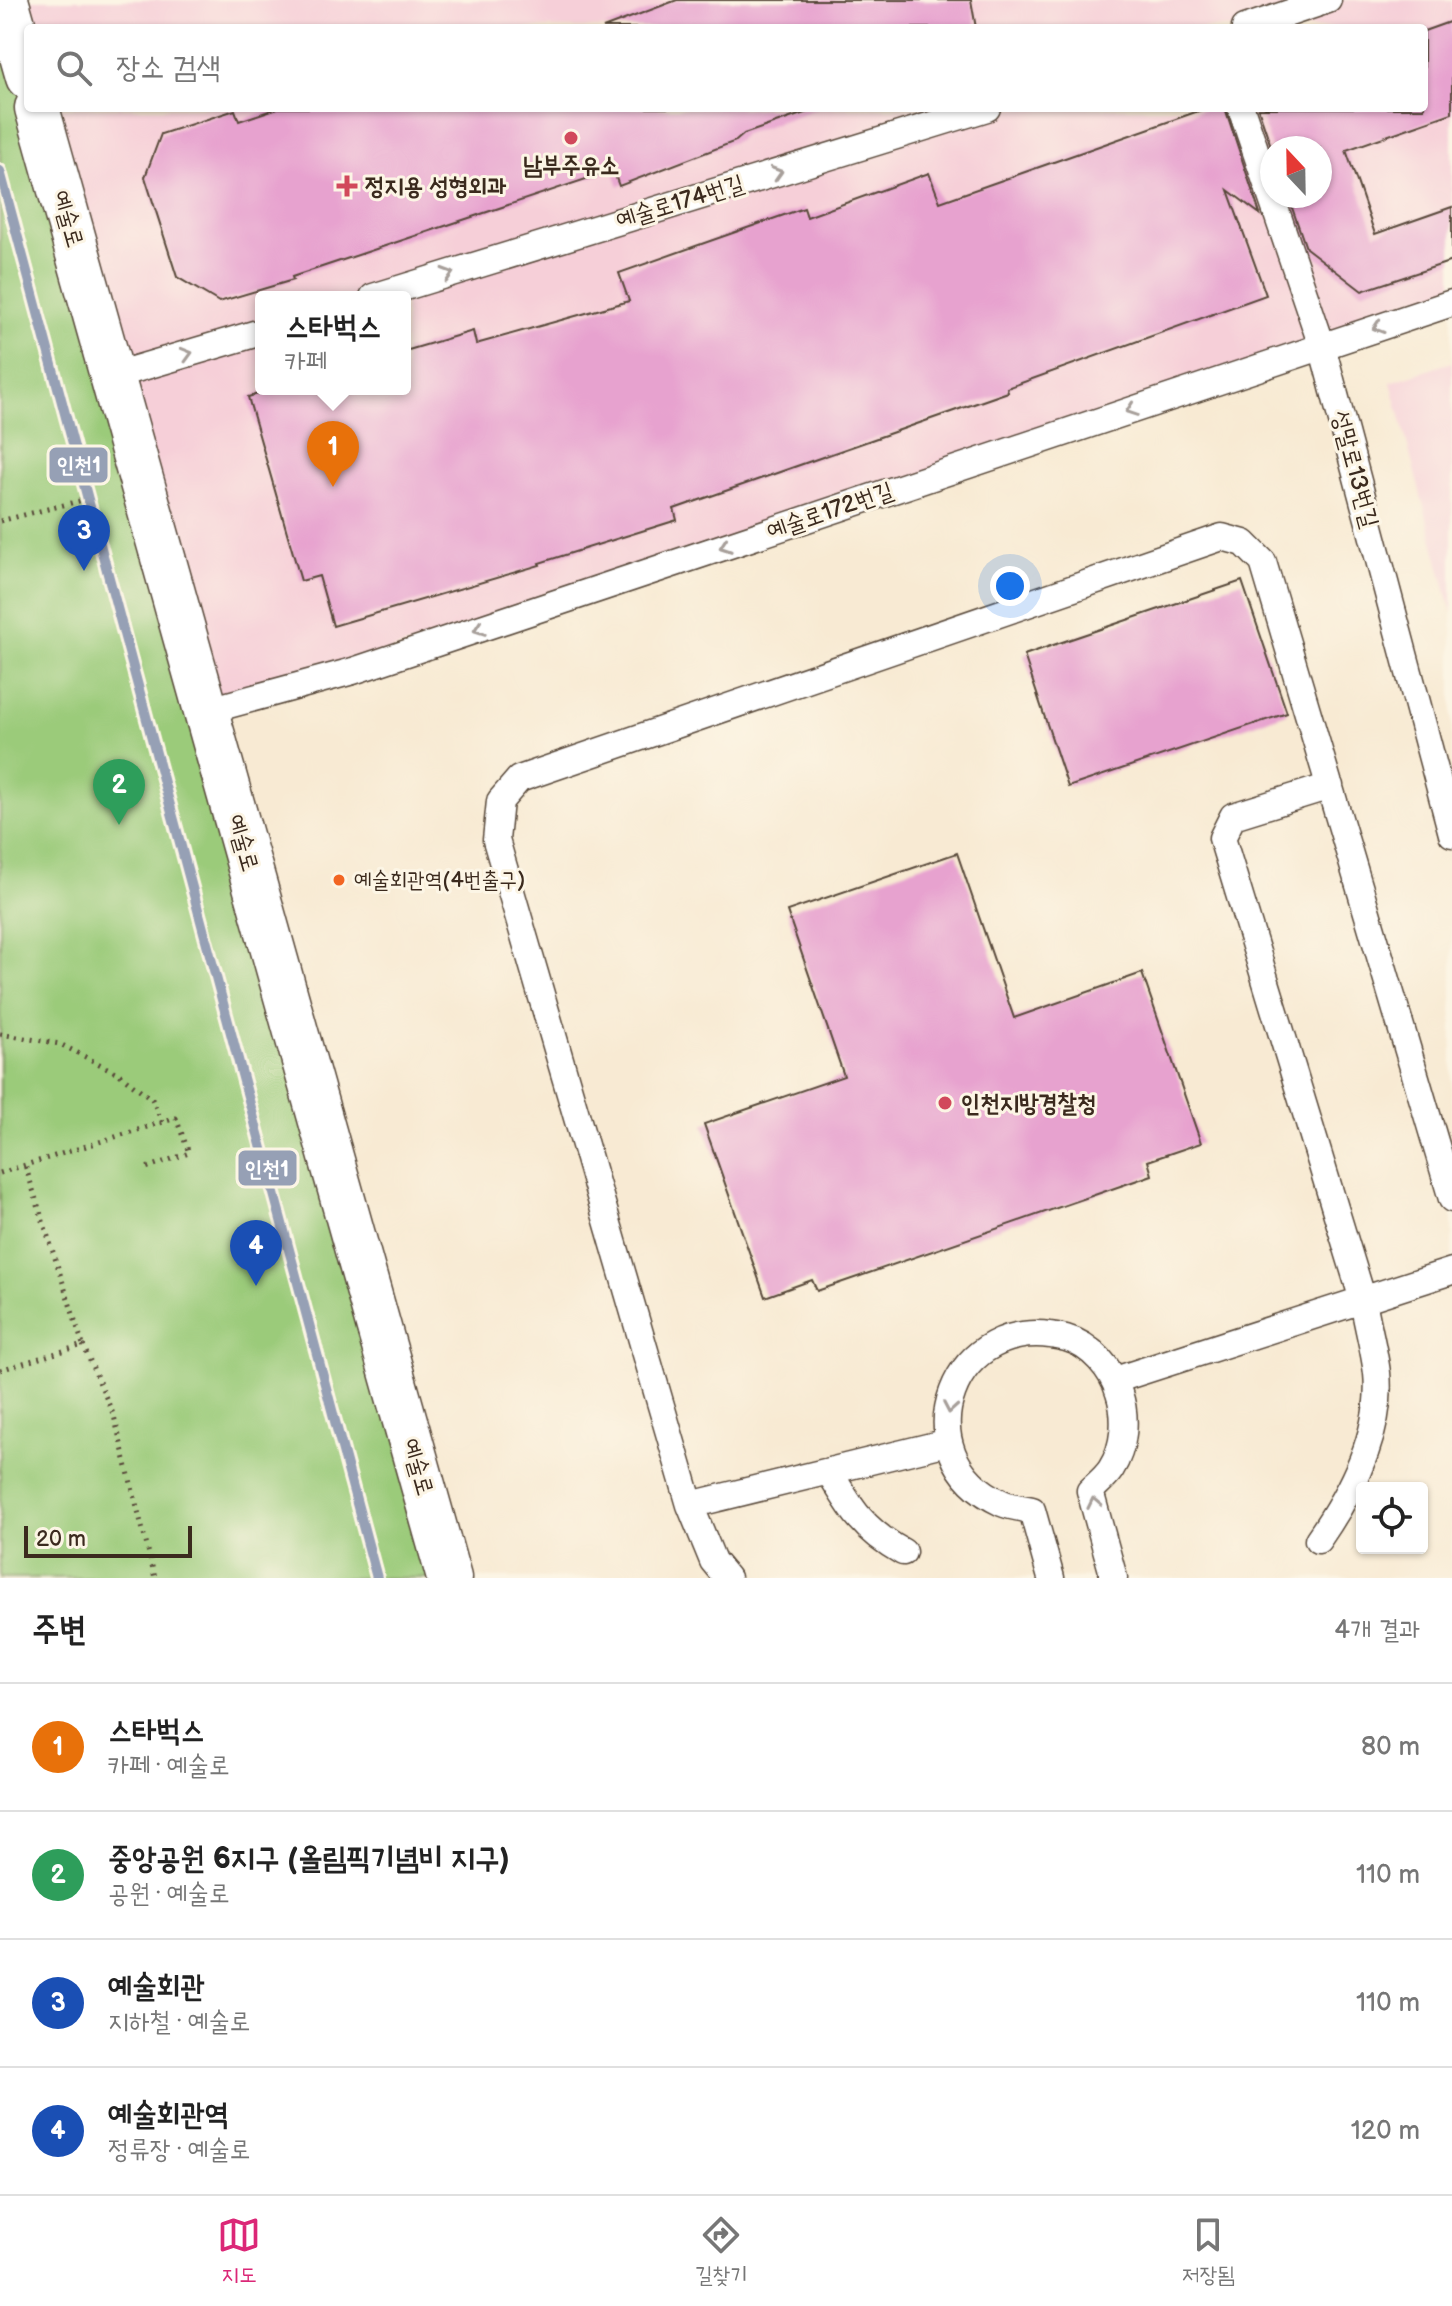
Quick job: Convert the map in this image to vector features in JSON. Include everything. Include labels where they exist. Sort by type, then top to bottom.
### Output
[{"type":"main road","points":[[6,0],[24,63]]},
{"type":"main road","name":"예술로","points":[[38,112],[449,1578]]},
{"type":"lane","points":[[1257,24],[1328,0]]},
{"type":"lane","name":"예술로174번길","points":[[392,291],[974,112]]},
{"type":"lane","name":"성말로13번길","points":[[1242,112],[1322,346],[1452,834]]},
{"type":"lane","name":"예술로172번길","points":[[206,711],[353,671],[1452,303]]},
{"type":"lane","points":[[112,376],[255,334]]},
{"type":"lane","points":[[727,1578],[713,1561],[690,1505],[496,840],[500,801],[519,779],[1222,537],[1244,543],[1263,562],[1452,1199]]},
{"type":"lane","points":[[1318,1540],[1340,1509],[1362,1462],[1373,1426],[1377,1375],[1363,1300],[1222,838],[1233,816],[1330,786]]},
{"type":"lane","points":[[1115,1380],[1452,1271]]},
{"type":"lane","points":[[1051,1578],[1032,1510],[1004,1504],[980,1490],[961,1468],[948,1442],[947,1415],[954,1387],[969,1363],[991,1345],[1017,1334],[1046,1333],[1073,1340],[1097,1355],[1115,1380],[1125,1409],[1123,1440],[1111,1469],[1090,1491],[1114,1578]]},
{"type":"lane","points":[[690,1505],[948,1442]]},
{"type":"lane","points":[[829,1471],[853,1512],[883,1541],[903,1552]]},
{"type":"path","points":[[0,521],[143,485]]},
{"type":"path","points":[[0,1034],[60,1044],[119,1074],[152,1099],[162,1122]]},
{"type":"path","points":[[0,1173],[176,1118],[189,1153],[143,1169]]},
{"type":"path","points":[[25,1165],[83,1345],[114,1416],[155,1578]]},
{"type":"path","points":[[0,1370],[83,1345]]},
{"type":"shaded area","points":[[6,0],[1452,0],[1452,304],[206,711],[38,112],[1428,112],[1428,24],[25,24]]},
{"type":"shaded area","points":[[1452,362],[1452,613],[1391,382]]},
{"type":"green space","points":[[0,0],[24,84],[24,112],[32,112],[449,1578],[0,1578]]},
{"type":"building","points":[[677,0],[971,0],[975,24],[614,24]]},
{"type":"building","points":[[1452,21],[1452,113],[1346,150],[1375,234],[1452,207],[1452,261],[1362,291],[1306,248],[1292,208],[1332,208],[1332,136],[1268,136],[1259,112],[1428,112],[1428,30]]},
{"type":"building","points":[[229,112],[236,112],[239,121],[266,112],[807,112],[744,134],[736,141],[619,186],[613,170],[292,277],[293,280],[219,302],[177,277],[145,177],[161,134]]},
{"type":"building","points":[[1196,112],[1226,112],[1260,214],[1228,190],[1266,295],[1007,388],[1008,392],[674,509],[677,520],[540,565],[333,626],[319,576],[301,581],[248,397],[411,395],[411,349],[473,331],[476,344],[629,301],[619,273],[804,208],[807,217],[929,173],[940,202]]},
{"type":"building","points":[[1242,581],[1287,713],[1068,787],[1024,655]]},
{"type":"building","points":[[957,853],[1014,1018],[1142,973],[1201,1143],[1148,1161],[1152,1175],[817,1291],[812,1280],[765,1297],[704,1124],[844,1076],[787,911]]},
{"type":"transit line","name":"인천1","points":[[0,171],[377,1578]]},
{"type":"place","name":"남부주유소","points":[[571,138]]},
{"type":"place","name":"정지용 성형외과","points":[[347,186]]},
{"type":"place","name":"스타벅스","points":[[333,487]]},
{"type":"place","name":"예술회관","points":[[84,571]]},
{"type":"place","name":"중앙공원 6지구 (올림픽기념비 지구)","points":[[119,825]]},
{"type":"place","name":"예술회관역(4번출구)","points":[[339,880]]},
{"type":"place","name":"인천지방경찰청","points":[[945,1103]]},
{"type":"place","name":"예술회관역","points":[[256,1286]]}]
